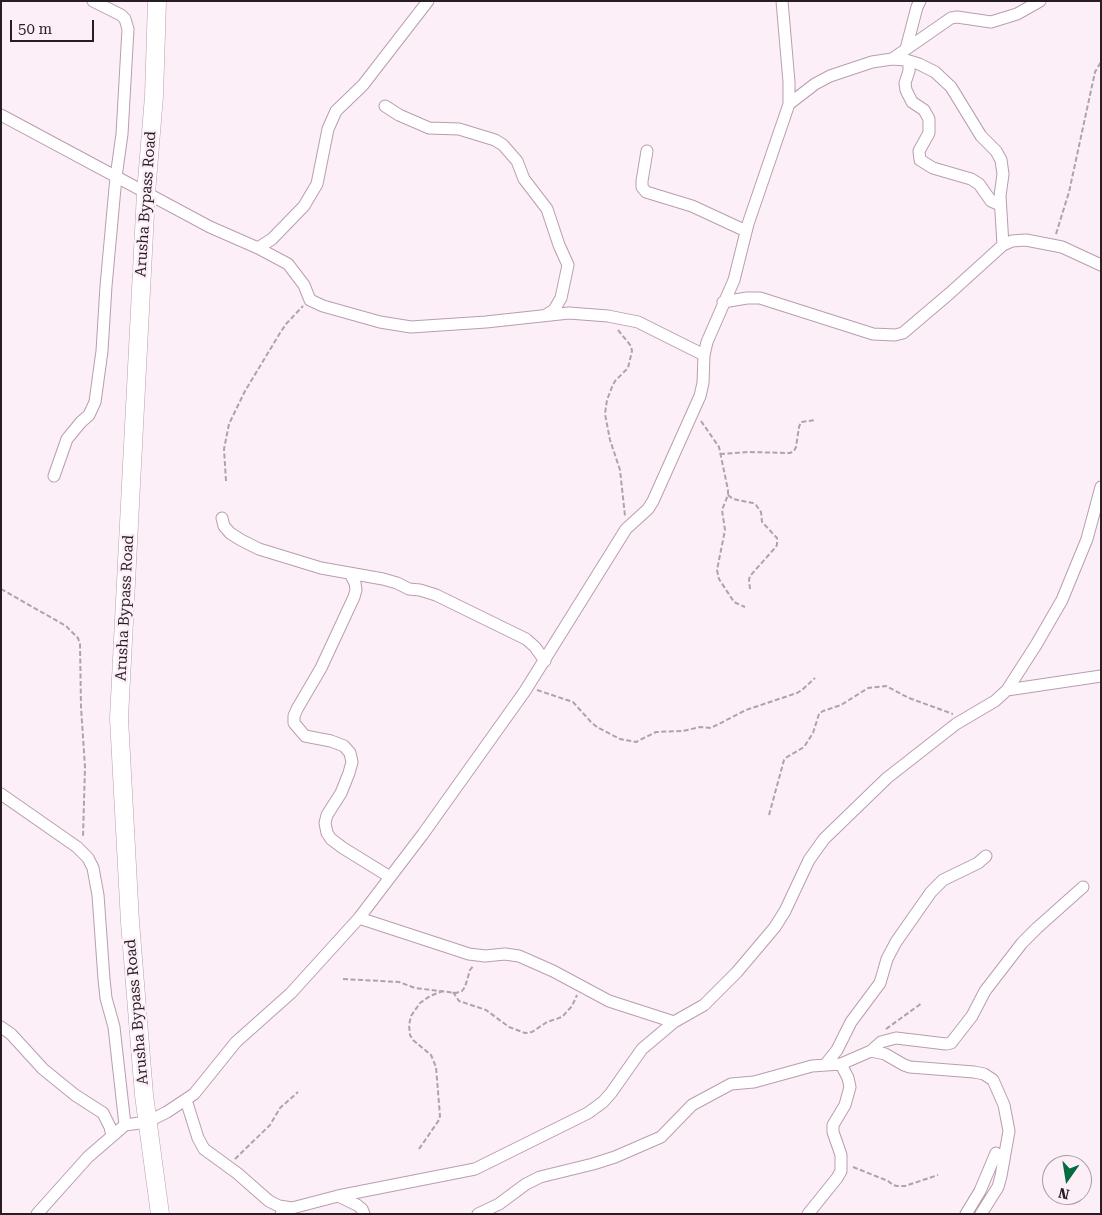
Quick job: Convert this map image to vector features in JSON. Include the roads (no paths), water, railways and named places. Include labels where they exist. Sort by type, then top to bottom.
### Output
[{"type":"main road","name":"Arusha Bypass Road","points":[[157,1],[154,96],[146,193],[119,718],[130,922],[148,1122],[160,1214]]},
{"type":"street","points":[[54,476],[67,439],[88,416],[95,402],[102,351],[116,177],[122,134],[128,29],[126,19],[93,1]]},
{"type":"street","points":[[258,248],[272,238],[304,206],[311,196],[317,184],[325,140],[336,111],[363,85],[428,1]]},
{"type":"street","points":[[37,1214],[88,1157],[125,1125],[148,1122],[186,1100],[199,1089],[236,1042],[291,993],[358,918],[423,834],[525,691],[626,529],[648,509],[653,501],[696,408],[703,382],[704,355],[709,336],[734,280],[746,231],[789,104],[782,1]]},
{"type":"street","points":[[906,49],[916,7],[920,1]]},
{"type":"street","points":[[892,59],[951,18],[957,16],[991,22],[1017,14],[1040,1]]},
{"type":"street","points":[[789,104],[815,84],[830,76],[872,62],[892,59],[909,61],[935,72],[951,87],[981,136],[996,151],[1001,160],[1003,174],[1000,205],[1003,245]]},
{"type":"street","points":[[909,61],[909,71],[905,84],[906,90],[912,102],[924,110],[929,119],[929,133],[919,151],[920,160],[933,168],[971,179],[979,184],[991,201],[1000,205]]},
{"type":"street","points":[[385,106],[399,115],[429,128],[459,129],[495,140],[503,145],[517,161],[524,179],[548,209],[568,265],[561,298],[554,310],[546,315]]},
{"type":"street","points":[[1,115],[210,227],[258,248],[288,264],[301,280],[310,300],[315,303],[395,325],[411,327],[486,322],[569,313],[608,316],[638,322],[704,355]]},
{"type":"street","points":[[647,151],[642,181],[642,187],[646,192],[692,206],[746,231]]},
{"type":"street","points":[[723,302],[760,298],[873,334],[895,335],[903,333],[1003,245],[1012,241],[1026,240],[1062,247],[1101,265]]},
{"type":"street","points":[[281,1214],[292,1208],[338,1196],[475,1169],[588,1113],[611,1093],[642,1049],[674,1022],[698,1009],[728,983],[775,927],[785,911],[809,860],[824,839],[887,778],[964,720],[995,701],[1006,690],[1036,645],[1062,600],[1086,539],[1101,487]]},
{"type":"street","points":[[222,518],[224,526],[230,532],[251,546],[321,568],[383,579],[409,589],[436,595],[526,639],[536,647],[545,661]]},
{"type":"street","points":[[350,573],[355,583],[354,597],[322,668],[297,709],[294,723],[304,736],[331,741],[344,746],[350,753],[352,762],[349,773],[325,823],[327,833],[331,839],[343,848],[390,877]]},
{"type":"street","points":[[1006,690],[1101,676]]},
{"type":"street","points":[[1,794],[47,825],[82,852],[88,858],[96,878],[106,998],[115,1035],[125,1125]]},
{"type":"street","points":[[825,1065],[837,1050],[851,1022],[880,983],[887,959],[896,942],[931,892],[943,880],[978,863],[986,856]]},
{"type":"street","points":[[478,1214],[499,1204],[526,1184],[540,1177],[594,1164],[661,1137],[692,1105],[722,1088],[739,1082],[754,1082],[800,1069],[841,1064],[889,1039],[952,1043],[972,1016],[985,991],[1022,943],[1083,887]]},
{"type":"street","points":[[358,918],[469,954],[519,956],[553,971],[609,1001],[674,1022]]},
{"type":"street","points":[[1,1027],[11,1034],[43,1069],[103,1113],[112,1136]]},
{"type":"street","points":[[873,1048],[910,1067],[974,1072],[984,1074],[992,1080],[1004,1105],[1010,1131],[998,1186],[981,1214]]},
{"type":"street","points":[[808,1214],[837,1178],[841,1163],[833,1125],[849,1096],[848,1078],[841,1064]]},
{"type":"street","points":[[186,1100],[198,1138],[204,1149],[228,1166],[269,1202],[292,1208]]},
{"type":"street","points":[[966,1214],[980,1190],[996,1153]]},
{"type":"street","points":[[338,1196],[357,1205],[364,1214]]}]
